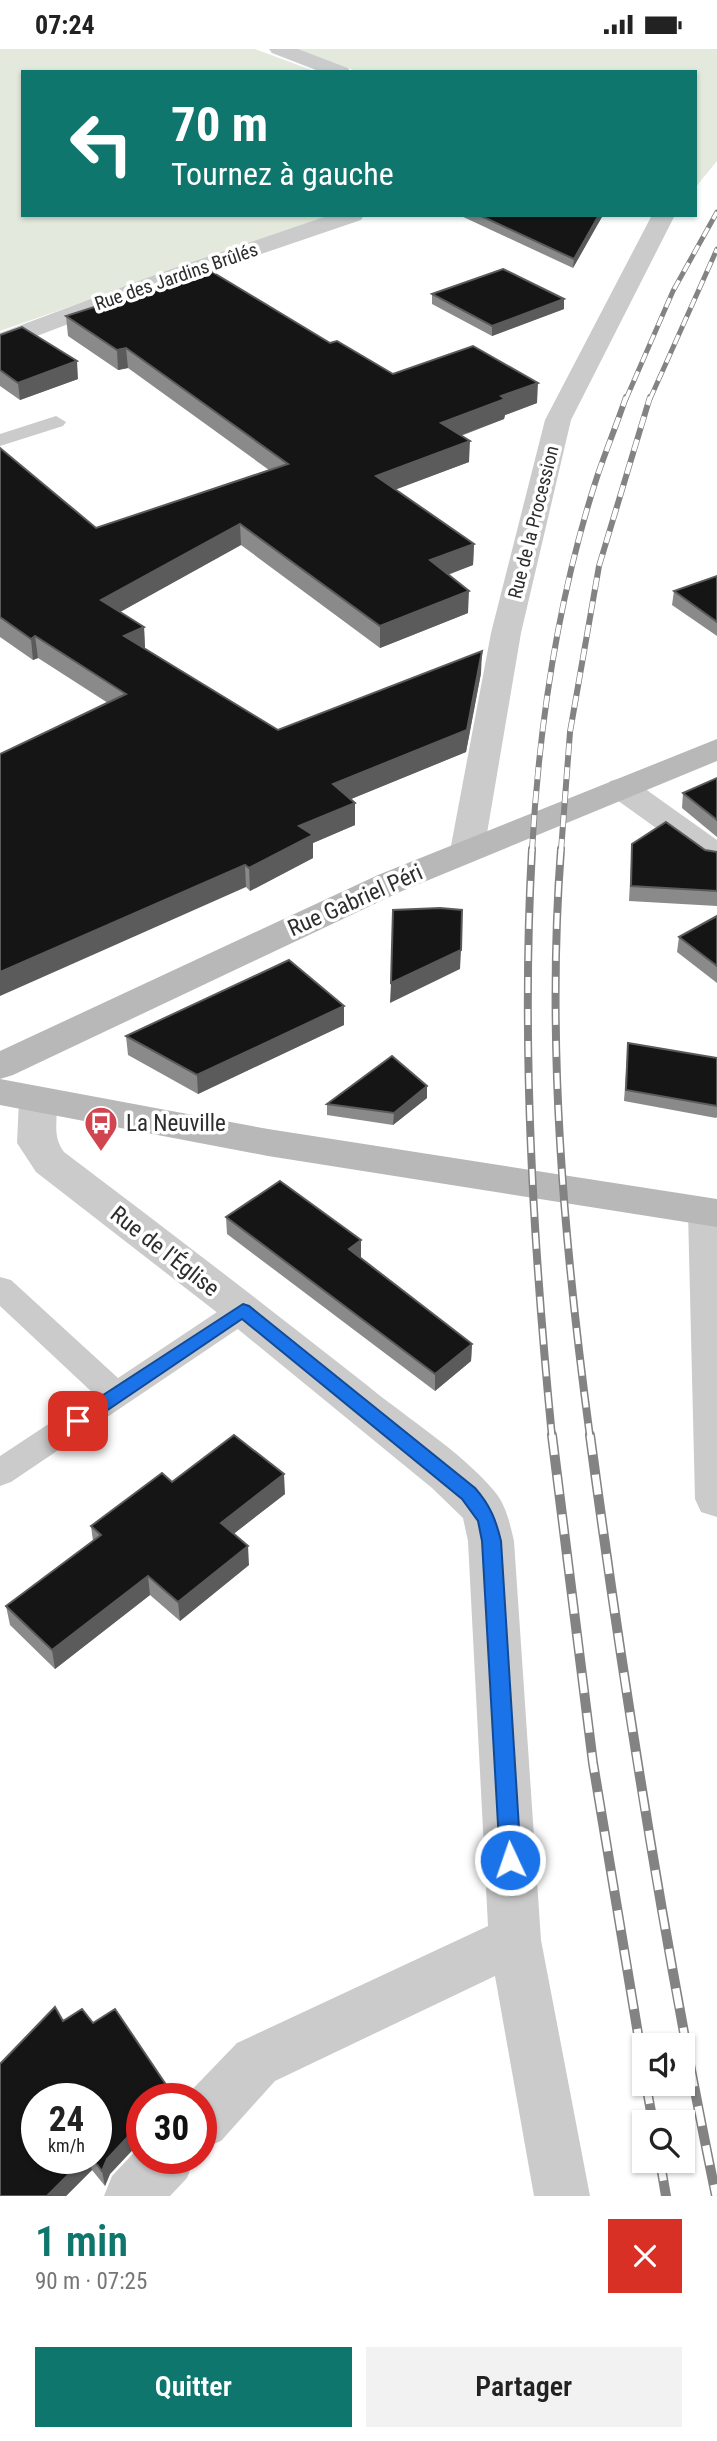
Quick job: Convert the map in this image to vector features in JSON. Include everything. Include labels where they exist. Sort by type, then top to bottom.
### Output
[{"type":"main road","name":"Rue Gabriel Péri","points":[[0,1066],[314,917],[467,851],[717,750]]},
{"type":"main road","points":[[19,1096],[265,1142],[712,1213]]},
{"type":"street","points":[[279,49],[336,70]]},
{"type":"street","name":"Rue des Jardins Brûlés","points":[[0,342],[126,293],[347,217]]},
{"type":"street","name":"Rue de la Procession","points":[[467,851],[506,633],[558,420],[663,217]]},
{"type":"street","points":[[622,788],[717,856]]},
{"type":"street","name":"Rue de l'Église","points":[[19,1096],[36,1143],[50,1162],[243,1310],[448,1475],[480,1506],[487,1521],[491,1541],[515,1940],[562,2196]]},
{"type":"street","points":[[712,1213],[717,1499]]},
{"type":"street","points":[[217,2104],[256,2062],[515,1940]]},
{"type":"street","points":[[132,2196],[152,2174]]},
{"type":"lane","points":[[0,440],[57,422]]},
{"type":"lane","points":[[0,1288],[116,1395]]},
{"type":"lane","points":[[0,1473],[243,1310]]},
{"type":"shaded area","points":[[0,49],[255,49],[312,70],[21,70],[21,217],[327,217],[0,331]]},
{"type":"shaded area","points":[[296,49],[717,49],[717,161],[697,186],[697,70],[354,70]]},
{"type":"building","points":[[483,217],[598,217],[574,259]]},
{"type":"building","points":[[503,269],[564,299],[492,326],[432,294]]},
{"type":"building","points":[[209,270],[330,343],[337,341],[393,374],[473,346],[538,383],[501,396],[505,399],[441,423],[470,441],[376,476],[474,544],[430,560],[469,591],[380,626],[240,524],[101,600],[144,627],[124,636],[278,730],[482,651],[467,730],[333,784],[355,803],[299,826],[313,835],[249,868],[245,865],[0,972],[0,754],[126,694],[35,636],[31,639],[0,617],[0,448],[96,528],[288,464],[126,348],[117,350],[66,316]]},
{"type":"building","points":[[22,327],[77,361],[18,383],[0,370],[0,335]]},
{"type":"building","points":[[717,576],[717,622],[674,591]]},
{"type":"building","points":[[717,778],[717,820],[683,793]]},
{"type":"building","points":[[666,822],[705,850],[717,852],[717,891],[631,886],[632,844]]},
{"type":"building","points":[[393,910],[462,910],[461,950],[391,983]]},
{"type":"building","points":[[717,916],[717,966],[679,937]]},
{"type":"building","points":[[289,960],[344,1006],[197,1075],[126,1036]]},
{"type":"building","points":[[628,1043],[717,1058],[717,1106],[626,1090]]},
{"type":"building","points":[[392,1056],[427,1086],[394,1113],[327,1104]]},
{"type":"building","points":[[280,1181],[361,1240],[349,1249],[472,1344],[435,1374],[226,1217]]},
{"type":"building","points":[[234,1435],[284,1474],[221,1523],[248,1546],[178,1602],[148,1576],[52,1650],[6,1606],[101,1535],[91,1526],[162,1473],[172,1482]]},
{"type":"building","points":[[55,2007],[63,2021],[82,2009],[93,2023],[115,2009],[165,2083],[126,2083],[126,2139],[112,2154],[112,2083],[21,2083],[21,2174],[69,2174],[47,2196],[0,2196],[0,2064]]},
{"type":"railway","points":[[626,399],[673,291],[717,212]]},
{"type":"railway","points":[[650,399],[717,249]]},
{"type":"railway","points":[[532,851],[545,709],[561,615],[583,522],[626,397]]},
{"type":"railway","points":[[561,851],[570,732],[599,566],[650,397]]},
{"type":"railway","points":[[532,849],[528,1070],[534,1217],[552,1437]]},
{"type":"railway","points":[[561,849],[556,996],[560,1144],[572,1291],[590,1437]]},
{"type":"railway","points":[[552,1435],[593,1763],[638,2033]]},
{"type":"railway","points":[[590,1435],[646,1817],[716,2196]]},
{"type":"railway","points":[[648,2096],[651,2110]]},
{"type":"railway","points":[[662,2173],[666,2196]]},
{"type":"place","name":"La Neuville","points":[[101,1153]]},
{"type":"route","points":[[78,1421],[243,1310],[448,1475],[480,1506],[487,1521],[491,1541],[510,1860]]}]
